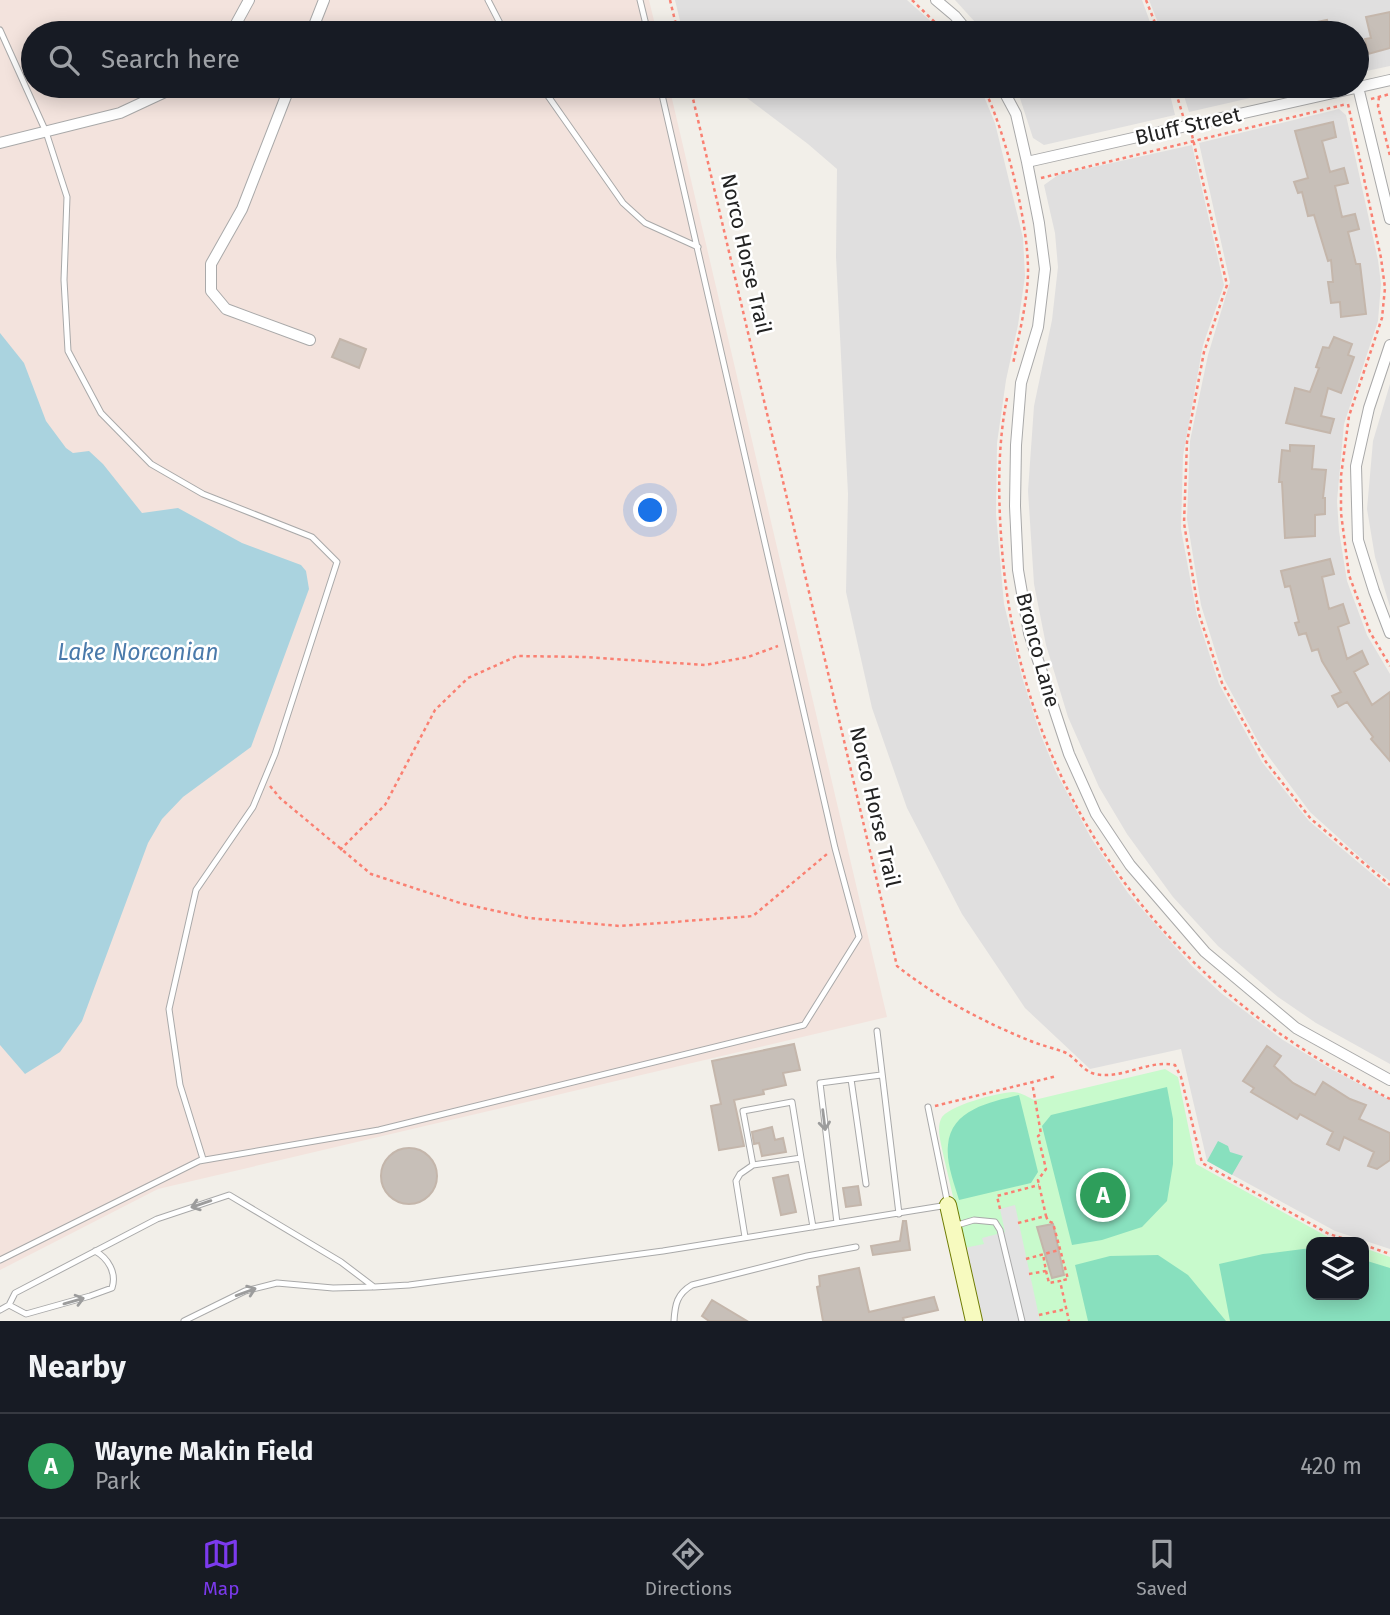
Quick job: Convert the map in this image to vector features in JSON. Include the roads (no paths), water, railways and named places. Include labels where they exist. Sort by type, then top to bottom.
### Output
[{"type":"street","points":[[238,21],[249,0]]},
{"type":"street","points":[[316,21],[324,0]]},
{"type":"street","points":[[936,0],[960,21]]},
{"type":"street","name":"Bluff Street","points":[[1369,85],[1390,80]]},
{"type":"street","points":[[0,143],[120,113],[152,98]]},
{"type":"street","points":[[285,98],[242,209],[211,264],[211,291],[226,309],[310,341]]},
{"type":"street","name":"Bronco Lane","points":[[1007,98],[1016,114],[1027,162],[1045,269],[1038,327],[1021,383],[1015,506],[1018,570],[1029,632],[1069,754],[1096,814],[1130,865],[1205,952],[1296,1028],[1390,1080]]},
{"type":"street","name":"Bluff Street","points":[[1027,162],[1309,98]]},
{"type":"street","points":[[1361,98],[1390,219]]},
{"type":"street","points":[[1390,345],[1368,408],[1356,466],[1358,540],[1390,633]]},
{"type":"street","points":[[948,1205],[974,1321]]},
{"type":"lane","points":[[488,0],[499,21]]},
{"type":"lane","points":[[640,0],[645,21]]},
{"type":"lane","points":[[0,30],[21,77]]},
{"type":"lane","points":[[31,98],[46,132],[67,197],[64,280],[68,351],[102,413],[151,464],[203,494],[312,537],[337,562],[275,754],[253,807],[196,890],[169,1009],[180,1085],[203,1159],[199,1161]]},
{"type":"lane","points":[[549,98],[623,203],[645,223],[698,247]]},
{"type":"lane","points":[[0,1260],[199,1161],[379,1130],[804,1025],[859,937],[835,848],[663,98]]},
{"type":"lane","points":[[877,1031],[899,1214]]},
{"type":"lane","points":[[837,1223],[820,1083],[881,1075]]},
{"type":"lane","points":[[851,1079],[866,1184]]},
{"type":"lane","points":[[753,1165],[743,1111],[792,1102],[813,1227]]},
{"type":"lane","points":[[184,1321],[245,1291],[277,1283],[333,1288],[409,1285],[663,1251],[948,1205],[928,1107]]},
{"type":"lane","points":[[745,1237],[736,1181],[740,1174],[753,1165],[801,1158]]},
{"type":"lane","points":[[0,1310],[9,1306],[15,1293],[157,1219],[229,1195],[341,1262],[374,1287]]},
{"type":"lane","points":[[953,1226],[974,1220],[995,1223],[1000,1230],[1022,1321]]},
{"type":"lane","points":[[674,1321],[675,1303],[682,1291],[692,1285],[807,1256],[856,1247]]},
{"type":"lane","points":[[9,1306],[26,1314],[112,1287],[114,1282],[109,1265],[94,1251]]},
{"type":"water","name":"Lake Norconian","points":[[0,333],[24,363],[46,421],[66,448],[73,453],[89,451],[103,464],[142,513],[178,508],[242,543],[301,565],[306,571],[309,589],[251,747],[183,797],[162,819],[148,843],[82,1021],[60,1052],[25,1074],[0,1045]]},
{"type":"place","name":"Wayne Makin Field","points":[[1103,1195]]}]
